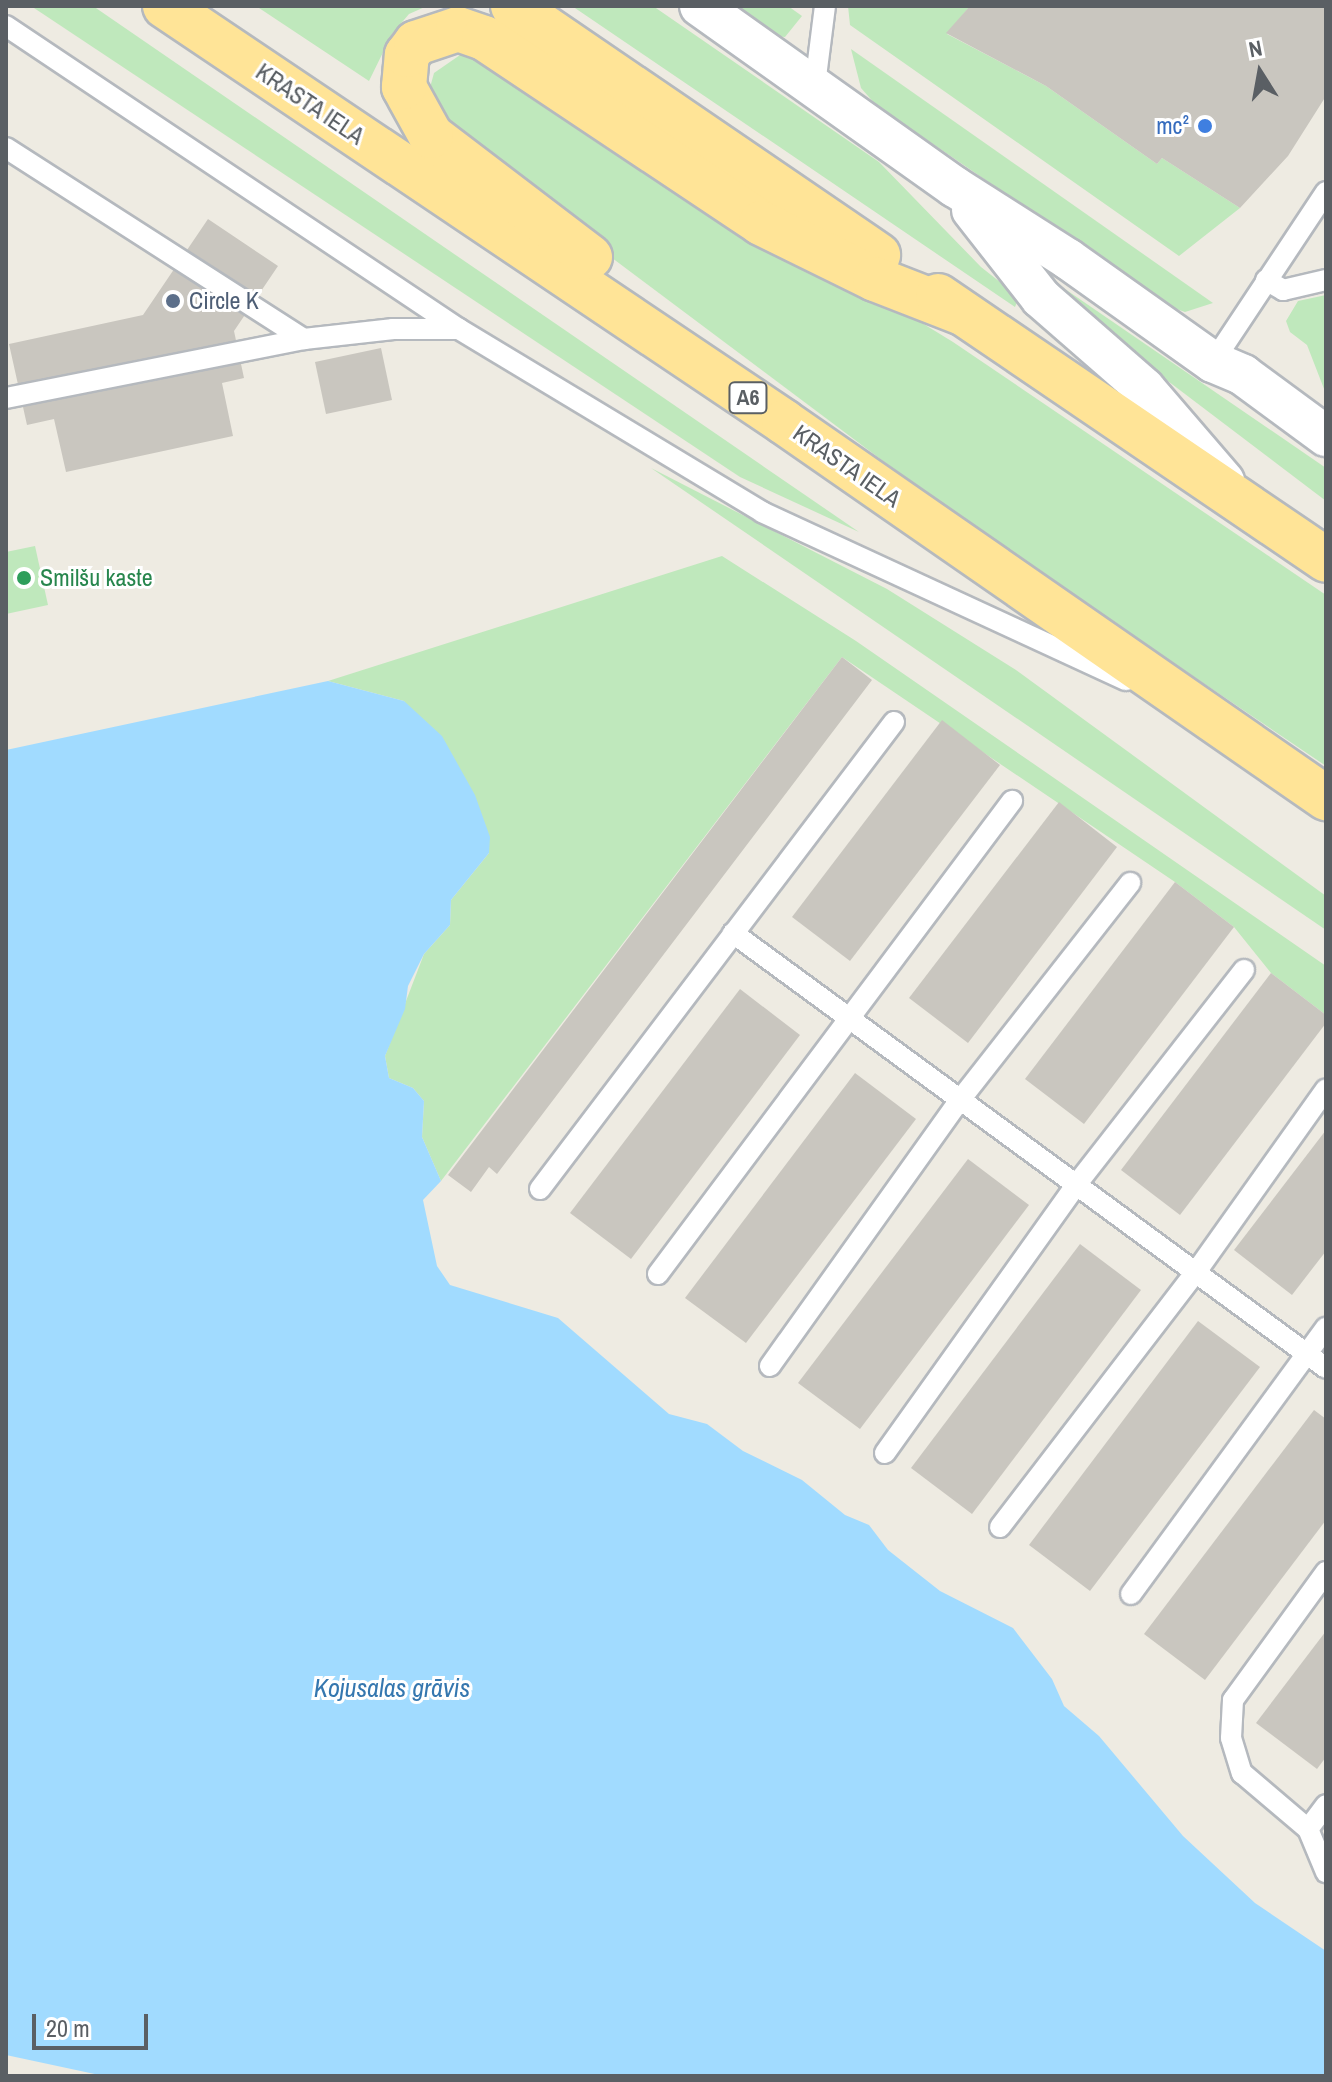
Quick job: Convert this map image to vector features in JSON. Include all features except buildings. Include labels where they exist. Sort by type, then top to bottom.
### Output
[{"type":"highway","name":"KRASTA IELA","points":[[165,6],[784,422],[1326,798]]},
{"type":"highway","points":[[513,6],[1326,560]]},
{"type":"highway","points":[[784,422],[685,325],[468,169],[431,136],[404,87],[407,55],[416,43],[458,29],[484,38],[761,223],[875,279],[962,313]]},
{"type":"street","points":[[700,6],[955,187],[1068,259],[1213,362],[1243,375],[1326,436]]},
{"type":"street","points":[[955,187],[1041,298],[1144,388],[1243,503]]},
{"type":"lane","points":[[815,85],[825,6]]},
{"type":"lane","points":[[6,26],[459,329],[762,512],[1211,718]]},
{"type":"lane","points":[[6,148],[304,339]]},
{"type":"lane","points":[[1213,362],[1326,192]]},
{"type":"lane","points":[[1266,280],[1283,290],[1326,280]]},
{"type":"lane","points":[[6,398],[304,339],[393,329],[459,329]]},
{"type":"lane","points":[[540,1189],[894,722]]},
{"type":"lane","points":[[658,1274],[847,1017],[1012,801]]},
{"type":"lane","points":[[770,1366],[960,1100],[1130,883]]},
{"type":"lane","points":[[733,933],[1326,1368]]},
{"type":"lane","points":[[885,1453],[1076,1185],[1244,970]]},
{"type":"lane","points":[[1000,1527],[1196,1272],[1326,1089]]},
{"type":"lane","points":[[1131,1594],[1326,1328]]},
{"type":"lane","points":[[1326,1572],[1233,1700],[1231,1738],[1242,1773],[1308,1829],[1326,1872]]},
{"type":"lane","points":[[1308,1829],[1326,1805]]},
{"type":"green space","points":[[31,6],[93,6],[859,532],[740,477]]},
{"type":"green space","points":[[256,6],[427,6],[409,14],[392,34],[369,81]]},
{"type":"green space","points":[[572,6],[653,6],[879,162],[981,267],[1019,297],[1015,307]]},
{"type":"green space","points":[[730,6],[788,6],[802,16],[785,37],[774,36]]},
{"type":"green space","points":[[848,6],[970,6],[947,34],[1046,86],[1157,164],[1162,158],[1240,208],[1179,256],[850,25]]},
{"type":"green space","points":[[851,49],[1213,303],[1185,312],[1171,307],[876,105],[861,88]]},
{"type":"green space","points":[[478,51],[953,342],[1326,595],[1326,766],[959,518],[456,141],[428,95],[434,73],[460,55]]},
{"type":"green space","points":[[1046,276],[1326,468],[1326,501],[1123,347]]},
{"type":"green space","points":[[1326,295],[1326,394],[1307,345],[1290,332],[1286,321],[1298,301]]},
{"type":"green space","points":[[651,468],[887,589],[1016,670],[1326,896],[1326,930]]},
{"type":"green space","name":"Smilšu kaste","points":[[35,546],[48,605],[6,614],[6,552]]},
{"type":"green space","points":[[722,556],[856,641],[1326,966],[1326,1015],[1271,973],[1234,927],[1175,882],[842,657],[441,1181],[422,1137],[424,1101],[413,1088],[389,1078],[385,1056],[424,954],[450,925],[451,900],[489,853],[404,701],[328,681]]},
{"type":"water","name":"Kojusalas grāvis","points":[[328,681],[404,701],[442,736],[475,795],[490,837],[489,853],[451,900],[450,925],[424,954],[408,986],[405,1009],[385,1056],[389,1078],[413,1088],[424,1101],[422,1137],[441,1181],[423,1200],[437,1266],[450,1285],[558,1318],[669,1414],[707,1424],[743,1451],[802,1480],[845,1515],[869,1525],[888,1550],[940,1591],[1013,1628],[1052,1679],[1064,1706],[1099,1736],[1183,1836],[1255,1903],[1326,1951],[1326,2076],[104,2076],[6,2055],[6,750]]},
{"type":"place","name":"mc²","points":[[1205,126]]},
{"type":"place","name":"Circle K","points":[[173,301]]},
{"type":"place","name":"Smilšu kaste","points":[[24,578]]}]
